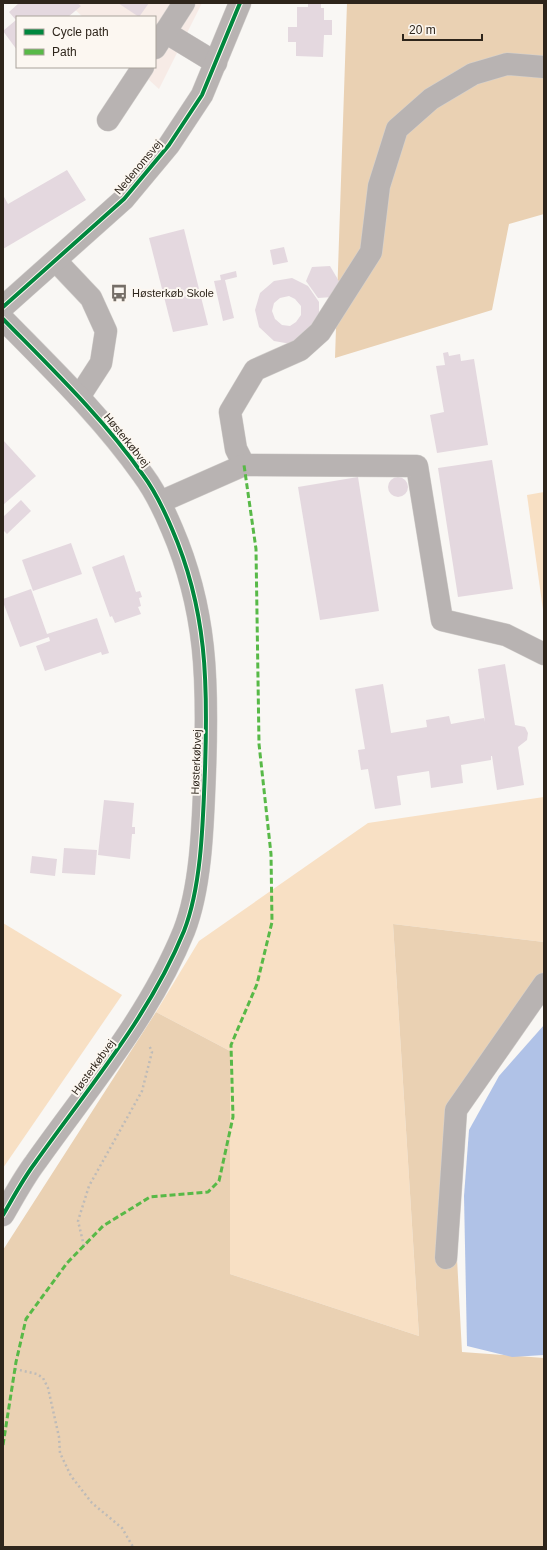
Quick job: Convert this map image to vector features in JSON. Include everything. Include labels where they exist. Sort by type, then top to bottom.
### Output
[{"type":"street","points":[[184,3],[160,40],[216,63]]},
{"type":"street","name":"Nedenomsvej","points":[[3,308],[124,198],[169,145],[202,95],[240,3]]},
{"type":"street","points":[[244,465],[236,449],[230,412],[255,370],[300,350],[320,332],[371,252],[379,186],[397,129],[431,100],[473,74],[507,64],[544,67]]},
{"type":"street","points":[[108,120],[142,68]]},
{"type":"street","points":[[56,261],[91,298],[106,331],[101,363],[79,397]]},
{"type":"street","name":"Høsterkøbvej","points":[[3,319],[79,397],[126,451],[160,502],[185,561],[195,595],[201,632],[206,681],[202,836],[194,891],[184,929],[134,1027],[33,1165],[3,1215]]},
{"type":"street","points":[[160,502],[244,465],[417,466],[442,620],[506,635],[544,654]]},
{"type":"street","points":[[446,1258],[456,1110],[544,984]]},
{"type":"path","points":[[84,1246],[78,1222],[89,1186],[142,1091],[152,1052],[140,1016]]},
{"type":"path","points":[[15,1369],[37,1374],[43,1378],[48,1388],[59,1438],[60,1454],[71,1476],[92,1503],[122,1528],[134,1547]]},
{"type":"shaded area","points":[[68,3],[202,3],[159,89],[136,68],[156,68],[156,16],[82,16]]},
{"type":"shaded area","points":[[347,3],[544,3],[544,214],[509,224],[492,310],[335,358]]},
{"type":"shaded area","points":[[544,492],[544,617],[527,495]]},
{"type":"shaded area","points":[[544,797],[544,942],[393,924],[419,1336],[230,1274],[230,1051],[156,1012],[199,941],[368,823]]},
{"type":"shaded area","points":[[3,923],[122,995],[3,1168]]},
{"type":"shaded area","points":[[393,924],[544,942],[544,973],[449,1108],[462,1352],[544,1358],[544,1547],[3,1547],[3,1250],[156,1012],[230,1051],[230,1274],[419,1336]]},
{"type":"water","points":[[544,1025],[544,1355],[512,1357],[467,1346],[464,1196],[469,1130],[499,1076]]},
{"type":"building","points":[[19,3],[77,3],[81,6],[69,16],[16,16],[16,20],[9,12]]},
{"type":"building","points":[[118,3],[149,3],[140,16]]},
{"type":"building","points":[[308,3],[321,3],[321,8],[324,8],[324,20],[332,20],[332,35],[324,35],[323,57],[296,56],[296,42],[288,42],[288,27],[297,27],[297,7],[308,7]]},
{"type":"building","points":[[16,20],[16,49],[3,31]]},
{"type":"building","points":[[67,170],[86,200],[3,249],[3,195],[8,204]]},
{"type":"building","points":[[184,229],[208,325],[173,332],[149,238]]},
{"type":"building","points":[[284,247],[288,262],[273,265],[270,250]]},
{"type":"building","points":[[330,266],[340,283],[333,297],[318,298],[306,281],[312,267]]},
{"type":"building","points":[[236,271],[237,277],[225,280],[234,318],[223,321],[214,281],[221,280],[220,275]]},
{"type":"building","points":[[292,278],[308,286],[319,302],[319,320],[291,344],[274,341],[259,327],[255,310],[260,293],[274,281]],"holes":[[[289,296],[295,299],[301,306],[301,315],[296,322],[290,326],[282,325],[275,319],[272,311],[274,303],[280,298]]]},
{"type":"building","points":[[448,352],[449,356],[460,354],[461,361],[474,359],[488,445],[437,453],[430,415],[444,412],[436,366],[445,365],[443,353]]},
{"type":"building","points":[[3,440],[36,476],[3,505]]},
{"type":"building","points":[[492,460],[513,589],[458,597],[438,468]]},
{"type":"building","points":[[358,477],[379,611],[320,620],[298,487]]},
{"type":"building","points":[[394,477],[402,477],[408,483],[408,491],[402,497],[394,497],[388,491],[388,483]]},
{"type":"building","points":[[21,500],[31,511],[7,534],[3,530],[3,517]]},
{"type":"building","points":[[71,543],[82,574],[33,591],[22,560]]},
{"type":"building","points":[[124,555],[136,592],[140,591],[142,597],[139,598],[141,606],[138,607],[141,614],[115,623],[112,616],[110,617],[92,567]]},
{"type":"building","points":[[31,589],[47,634],[97,618],[109,653],[102,655],[101,652],[45,671],[36,646],[50,641],[49,637],[20,647],[3,602],[3,599]]},
{"type":"building","points":[[505,664],[515,725],[525,727],[528,733],[527,740],[518,747],[524,785],[497,790],[491,756],[491,760],[461,765],[463,783],[431,788],[429,771],[397,776],[401,805],[375,809],[368,769],[361,770],[358,750],[365,749],[355,689],[383,684],[391,733],[427,727],[426,720],[449,716],[451,724],[484,718],[485,722],[478,669]]},
{"type":"building","points":[[104,800],[134,803],[132,827],[135,827],[135,834],[132,834],[130,859],[98,855]]},
{"type":"building","points":[[64,848],[97,850],[95,875],[62,873]]},
{"type":"building","points":[[32,856],[57,859],[55,876],[30,873]]},
{"type":"marked path","points":[[3,1445],[16,1362],[26,1319],[67,1263],[103,1226],[150,1197],[208,1192],[219,1181],[233,1117],[231,1045],[257,984],[272,922],[271,854],[259,744],[256,549],[244,465]]},
{"type":"cycle path","points":[[3,307],[124,199],[169,145],[202,95],[240,3]]},
{"type":"cycle path","points":[[3,319],[94,414],[128,454],[159,501],[184,559],[199,618],[203,647],[206,707],[202,830],[198,873],[195,893],[184,931],[170,963],[135,1022],[116,1051],[31,1169],[3,1215]]},
{"type":"place","name":"Høsterkøb Skole","points":[[119,293]]}]
